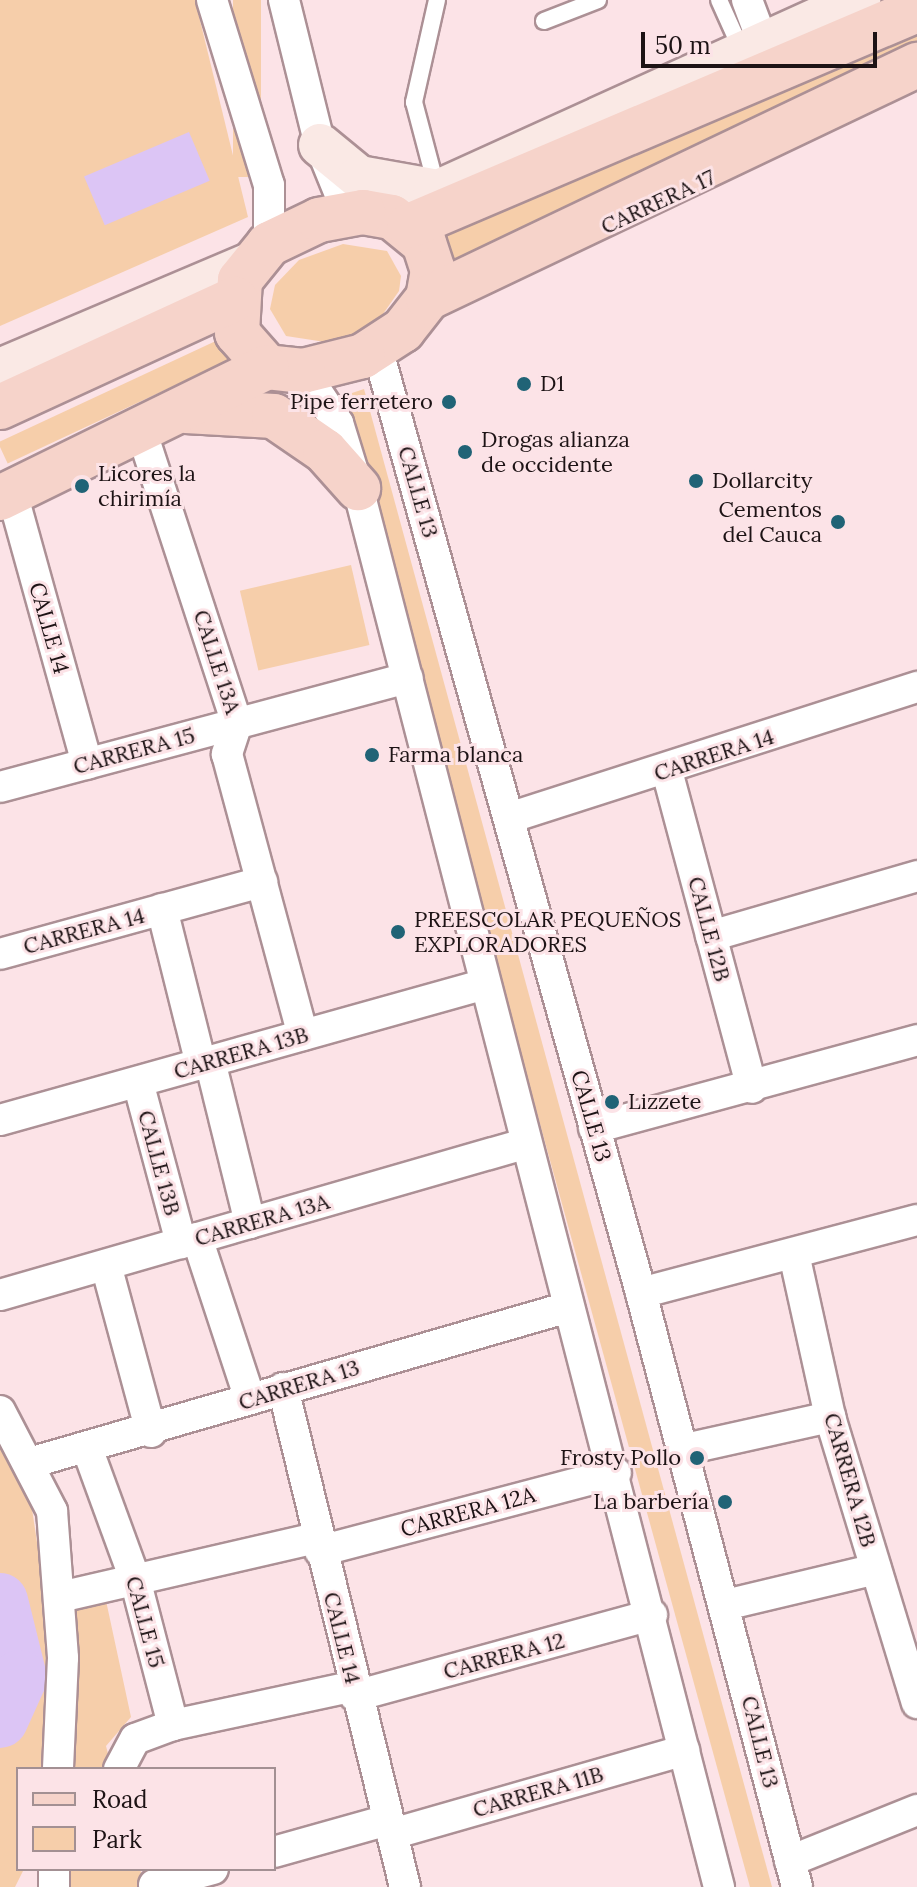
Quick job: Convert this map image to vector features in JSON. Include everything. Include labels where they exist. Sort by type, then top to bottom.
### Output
[{"type":"main road","points":[[375,218],[752,44],[885,9]]},
{"type":"main road","points":[[0,370],[885,9]]},
{"type":"main road","name":"CARRERA 17","points":[[403,325],[917,65]]},
{"type":"main road","name":"CARRERA 17","points":[[403,325],[489,281],[917,80]]},
{"type":"main road","points":[[320,145],[359,177],[438,191]]},
{"type":"main road","points":[[6,495],[158,421],[403,325],[430,256],[375,218]]},
{"type":"main road","points":[[252,269],[237,333],[285,369]]},
{"type":"main road","points":[[0,407],[252,269]]},
{"type":"main road","points":[[158,421],[274,416],[325,451],[358,488]]},
{"type":"street","points":[[212,0],[269,185],[252,269]]},
{"type":"street","points":[[284,0],[320,145],[375,218]]},
{"type":"street","points":[[747,0],[752,44]]},
{"type":"street","name":"CALLE 13","points":[[403,325],[509,818],[641,1293],[794,1874]]},
{"type":"street","points":[[285,369],[338,423],[358,488],[565,1308],[616,1473],[719,1887]]},
{"type":"street","name":"CALLE 13A","points":[[158,421],[237,723],[227,754],[303,1035]]},
{"type":"street","name":"CALLE 14","points":[[6,495],[87,764]]},
{"type":"street","name":"CARRERA 15","points":[[0,787],[408,678]]},
{"type":"street","name":"CARRERA 14","points":[[509,818],[667,771],[917,687]]},
{"type":"street","name":"CALLE 12B","points":[[667,771],[752,1088]]},
{"type":"street","points":[[711,936],[917,876]]},
{"type":"street","name":"CARRERA 14","points":[[0,954],[262,882]]},
{"type":"street","points":[[162,909],[250,1223]]},
{"type":"street","name":"CARRERA 13B","points":[[0,1120],[482,985]]},
{"type":"street","points":[[594,1128],[752,1088],[917,1040]]},
{"type":"street","name":"CALLE 13B","points":[[138,1082],[189,1241]]},
{"type":"street","name":"CARRERA 13A","points":[[0,1295],[524,1144]]},
{"type":"street","points":[[641,1293],[917,1220]]},
{"type":"street","points":[[189,1241],[250,1399]]},
{"type":"street","name":"CARRERA 12B","points":[[794,1254],[830,1417],[876,1569],[908,1641],[917,1703]]},
{"type":"street","points":[[106,1265],[151,1432]]},
{"type":"street","name":"CARRERA 13","points":[[33,1462],[151,1432],[283,1388],[565,1308]]},
{"type":"street","name":"CALLE 14","points":[[283,1388],[405,1887]]},
{"type":"street","points":[[0,1411],[33,1462],[52,1511],[60,1597],[58,1767]]},
{"type":"street","points":[[681,1450],[830,1417]]},
{"type":"street","name":"CALLE 15","points":[[87,1448],[135,1579],[173,1725]]},
{"type":"street","name":"CARRERA 12A","points":[[60,1597],[135,1579],[319,1544],[616,1473]]},
{"type":"street","points":[[725,1605],[876,1569]]},
{"type":"street","name":"CARRERA 12","points":[[173,1725],[355,1691],[652,1615]]},
{"type":"street","points":[[120,1767],[135,1739],[173,1725]]},
{"type":"street","name":"CARRERA 11B","points":[[276,1852],[390,1827],[684,1750]]},
{"type":"street","points":[[794,1874],[917,1810]]},
{"type":"street","points":[[152,1880],[202,1871]]},
{"type":"lane","points":[[437,0],[414,102],[438,191]]},
{"type":"lane","points":[[544,21],[598,0]]},
{"type":"lane","points":[[719,0],[752,44]]},
{"type":"green space","points":[[0,0],[195,0],[248,217],[0,326]]},
{"type":"green space","points":[[233,0],[261,0],[261,177],[233,177]]},
{"type":"green space","points":[[917,19],[917,58],[454,273],[436,230]]},
{"type":"green space","points":[[343,244],[387,251],[401,276],[399,291],[383,314],[357,333],[325,342],[286,336],[270,309],[275,285],[299,260]]},
{"type":"green space","points":[[220,339],[230,360],[8,463],[0,442]]},
{"type":"green space","points":[[364,389],[772,1887],[750,1887],[340,397]]},
{"type":"green space","points":[[351,565],[369,645],[258,671],[240,591]]},
{"type":"green space","points":[[0,1443],[32,1509],[54,1655],[46,1767],[16,1767],[16,1871],[23,1871],[15,1887],[0,1887]]},
{"type":"green space","points":[[105,1596],[131,1717],[106,1746],[111,1767],[70,1767],[71,1602]]},
{"type":"green space","points":[[54,1871],[141,1871],[145,1887],[45,1887]]},
{"type":"shaded area","points":[[189,132],[210,181],[105,225],[84,177]]},
{"type":"waterway","points":[[0,1601],[19,1678],[0,1720]]},
{"type":"place","name":"D1","points":[[524,384]]},
{"type":"place","name":"Pipe ferretero","points":[[449,402]]},
{"type":"place","name":"Drogas alianza de occidente","points":[[465,452]]},
{"type":"place","name":"Dollarcity","points":[[696,481]]},
{"type":"place","name":"Licores la chirimía","points":[[82,486]]},
{"type":"place","name":"Cementos del Cauca","points":[[838,522]]},
{"type":"place","name":"Farma blanca","points":[[372,755]]},
{"type":"place","name":"PREESCOLAR PEQUEÑOS EXPLORADORES","points":[[398,932]]},
{"type":"place","name":"Lizzete","points":[[612,1102]]},
{"type":"place","name":"Frosty Pollo","points":[[697,1458]]},
{"type":"place","name":"La barbería","points":[[725,1502]]}]
